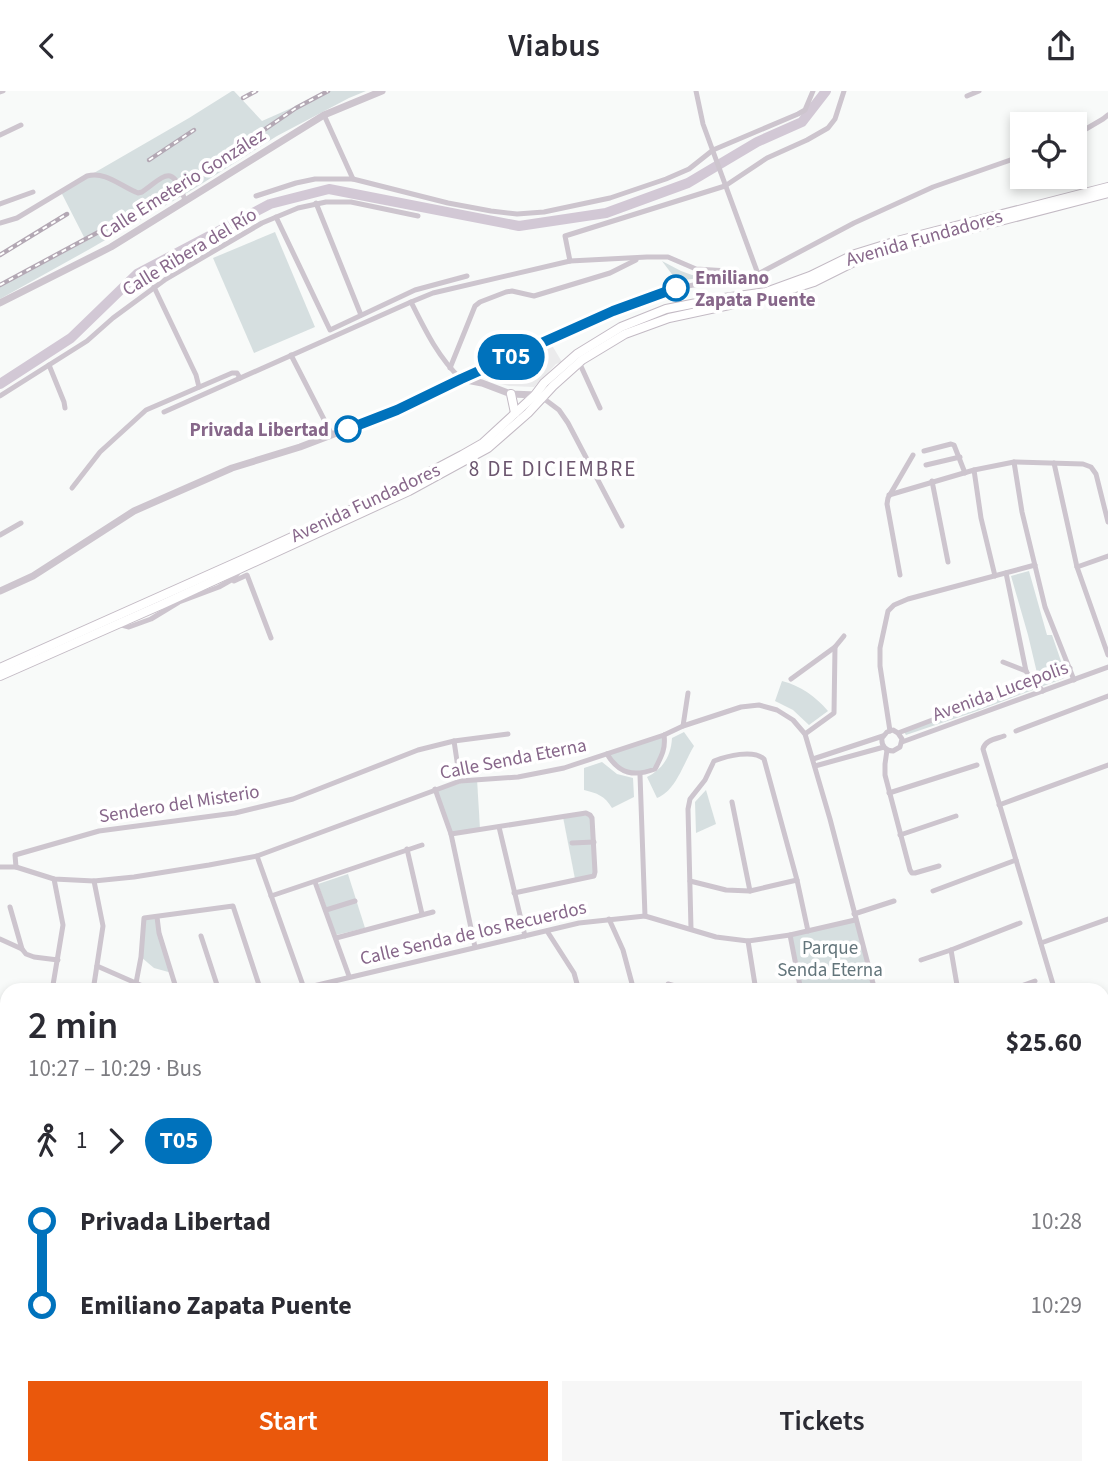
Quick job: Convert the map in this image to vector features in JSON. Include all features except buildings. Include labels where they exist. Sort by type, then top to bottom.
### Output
[{"type":"main road","name":"Avenida Fundadores","points":[[0,676],[409,491],[488,448],[528,413],[544,383],[578,354],[621,327],[666,309],[766,292],[810,276],[855,254],[897,241],[1108,187]]},
{"type":"main road","name":"Avenida Fundadores","points":[[0,668],[244,559],[462,456],[483,443],[515,413],[553,386],[579,362],[625,334],[669,318],[767,297],[814,282],[860,259],[1108,194]]},
{"type":"main road","points":[[511,394],[515,413]]},
{"type":"street","name":"Calle Emeterio González","points":[[0,303],[111,247],[324,115],[382,91]]},
{"type":"street","points":[[696,91],[703,124],[758,274]]},
{"type":"street","points":[[256,196],[315,179],[353,179],[491,211],[517,214],[544,212],[610,198],[689,169],[713,150],[798,114],[804,110],[813,91]]},
{"type":"street","points":[[570,261],[564,238],[568,234],[725,183],[828,128],[835,120],[844,91]]},
{"type":"street","points":[[967,96],[979,91]]},
{"type":"street","points":[[324,115],[353,179]]},
{"type":"street","points":[[1087,129],[1108,115]]},
{"type":"street","points":[[0,135],[21,125]]},
{"type":"street","points":[[0,591],[33,576],[134,511],[232,468],[300,447],[397,410],[613,311],[676,288],[758,274],[854,223],[933,187],[1010,160]]},
{"type":"street","points":[[0,223],[17,218],[87,176],[97,174],[138,193],[163,176],[169,175],[175,178],[185,200]]},
{"type":"street","points":[[0,204],[33,192]]},
{"type":"street","name":"Calle Ribera del Río","points":[[0,396],[87,341],[166,279],[276,217],[316,203],[351,202],[418,216]]},
{"type":"street","points":[[316,203],[361,315]]},
{"type":"street","points":[[276,217],[330,330],[415,290],[467,276]]},
{"type":"street","points":[[164,412],[433,293],[570,261],[667,257],[699,270],[728,271],[745,277]]},
{"type":"street","points":[[450,368],[475,306],[480,302],[512,291],[534,296],[610,273],[638,258]]},
{"type":"street","points":[[154,287],[196,375],[199,387]]},
{"type":"street","points":[[411,302],[428,337],[461,379],[482,383],[511,394],[539,396],[559,410],[622,526]]},
{"type":"street","points":[[291,355],[332,435]]},
{"type":"street","points":[[579,362],[600,408]]},
{"type":"street","points":[[49,365],[65,408]]},
{"type":"street","points":[[72,488],[100,452],[146,410],[235,372],[240,378]]},
{"type":"street","points":[[924,451],[951,444],[957,448],[965,473]]},
{"type":"street","points":[[900,575],[887,504],[889,495],[913,455]]},
{"type":"street","points":[[926,465],[960,457]]},
{"type":"street","points":[[889,495],[932,481],[1014,462],[1083,464],[1091,467],[1096,474],[1108,522]]},
{"type":"street","points":[[1014,462],[1022,512],[1045,607],[1074,680]]},
{"type":"street","points":[[1054,463],[1077,567],[1108,656]]},
{"type":"street","points":[[974,470],[981,519],[995,576]]},
{"type":"street","points":[[932,481],[948,562]]},
{"type":"street","points":[[0,535],[20,523]]},
{"type":"street","points":[[1077,567],[1108,556]]},
{"type":"street","points":[[890,731],[880,656],[888,611],[908,599],[1035,565]]},
{"type":"street","points":[[219,587],[233,579],[242,568]]},
{"type":"street","points":[[1006,573],[1026,671],[1043,692]]},
{"type":"street","points":[[118,624],[129,627],[151,619],[179,602],[247,575],[271,638]]},
{"type":"street","points":[[791,679],[835,647],[844,636]]},
{"type":"street","points":[[835,647],[834,713],[805,734],[873,983]]},
{"type":"street","points":[[1003,662],[1026,671]]},
{"type":"street","name":"Avenida Lucepolis","points":[[815,766],[885,748],[893,751],[898,749],[902,742],[1108,667]]},
{"type":"street","name":"Avenida Lucepolis","points":[[898,733],[1069,668]]},
{"type":"street","points":[[683,726],[688,693]]},
{"type":"street","points":[[1016,731],[1108,696]]},
{"type":"street","name":"Calle Senda Eterna","points":[[0,867],[16,867],[54,879],[94,881],[134,877],[257,856],[460,781],[518,777],[564,768],[741,707],[759,705],[777,710],[793,720],[805,734]]},
{"type":"street","points":[[813,759],[883,736],[890,731],[898,733],[902,742]]},
{"type":"street","name":"Sendero del Misterio","points":[[16,867],[15,855],[99,831],[235,813],[293,799],[418,750],[454,741],[508,734]]},
{"type":"street","points":[[607,754],[611,761],[624,771],[639,775],[654,769],[663,755],[664,735]]},
{"type":"street","points":[[883,736],[890,793],[908,866],[912,873],[939,866]]},
{"type":"street","points":[[1004,736],[988,742],[983,749],[1053,983]]},
{"type":"street","points":[[454,741],[460,781]]},
{"type":"street","points":[[857,744],[860,753]]},
{"type":"street","points":[[691,929],[689,803],[714,761],[753,753],[764,759],[808,931]]},
{"type":"street","points":[[890,793],[977,765]]},
{"type":"street","points":[[999,805],[1108,765]]},
{"type":"street","points":[[639,775],[645,916]]},
{"type":"street","points":[[435,789],[451,834],[475,947]]},
{"type":"street","points":[[732,802],[750,891]]},
{"type":"street","points":[[451,834],[588,814],[592,818],[594,876],[514,893]]},
{"type":"street","points":[[900,835],[956,816]]},
{"type":"street","points":[[499,827],[525,936]]},
{"type":"street","points":[[572,843],[594,842]]},
{"type":"street","points":[[271,897],[422,845]]},
{"type":"street","points":[[407,849],[422,914]]},
{"type":"street","points":[[257,856],[303,983]]},
{"type":"street","points":[[933,891],[1016,860]]},
{"type":"street","points":[[54,879],[63,925],[54,983]]},
{"type":"street","points":[[690,881],[726,890],[750,891],[797,880]]},
{"type":"street","points":[[94,881],[103,926],[94,983]]},
{"type":"street","points":[[315,882],[349,977]]},
{"type":"street","points":[[326,910],[355,901]]},
{"type":"street","name":"Calle Senda de los Recuerdos","points":[[327,983],[579,923],[645,916],[716,937],[748,941],[808,931],[855,917],[894,901]]},
{"type":"street","points":[[97,966],[136,983],[144,918],[233,906],[258,983]]},
{"type":"street","points":[[10,907],[22,949],[26,954],[58,960]]},
{"type":"street","points":[[336,938],[433,912]]},
{"type":"street","points":[[157,917],[159,933],[175,983]]},
{"type":"street","points":[[609,919],[623,950],[632,983]]},
{"type":"street","points":[[1041,943],[1108,919]]},
{"type":"street","points":[[921,960],[1020,923]]},
{"type":"street","points":[[547,931],[574,973],[577,983]]},
{"type":"street","points":[[142,938],[159,933]]},
{"type":"street","points":[[790,935],[799,983]]},
{"type":"street","points":[[201,936],[216,983]]},
{"type":"street","points":[[0,939],[22,949]]},
{"type":"street","points":[[748,941],[755,983]]},
{"type":"street","points":[[951,950],[957,983]]},
{"type":"street","points":[[1030,983],[1035,981]]},
{"type":"shaded area","points":[[550,342],[562,362],[556,364],[534,387],[509,386],[486,380],[481,373]]},
{"type":"green space","points":[[232,91],[262,121],[330,91],[366,91],[277,136],[192,190],[0,299],[0,287],[86,241],[61,192]]},
{"type":"green space","points":[[275,232],[315,327],[254,353],[213,258]]},
{"type":"green space","points":[[662,261],[692,275],[722,275],[677,281]]},
{"type":"green space","points":[[1029,571],[1047,635],[1052,635],[1062,664],[1037,673],[1011,576]]},
{"type":"green space","points":[[1067,673],[1068,676],[1062,679],[977,711],[906,735],[904,732],[992,701]]},
{"type":"green space","points":[[782,681],[807,692],[828,711],[809,725],[793,710],[775,701]]},
{"type":"green space","points":[[684,732],[694,746],[674,783],[657,798],[647,777],[665,761],[672,738]]},
{"type":"green space","points":[[664,735],[665,744],[655,769],[639,773],[628,772],[607,754]]},
{"type":"green space","points":[[602,762],[617,774],[633,778],[634,797],[612,808],[600,796],[584,790],[584,768]]},
{"type":"green space","points":[[477,779],[480,829],[451,834],[435,790]]},
{"type":"green space","points":[[706,790],[716,824],[696,833],[695,802]]},
{"type":"green space","points":[[590,815],[594,876],[575,879],[563,817]]},
{"type":"green space","points":[[348,874],[365,928],[336,935],[318,884]]},
{"type":"green space","points":[[157,917],[172,973],[154,968],[141,957],[144,918]]},
{"type":"green space","name":"Parque Senda Eterna","points":[[855,920],[873,983],[800,983],[790,935]]},
{"type":"waterway","points":[[0,384],[71,338],[137,274],[270,204],[329,189],[519,226],[606,213],[688,183],[757,142],[802,122],[826,91]]},
{"type":"railway","points":[[243,98],[256,91]]},
{"type":"railway","points":[[0,285],[173,192],[296,108],[328,91]]},
{"type":"railway","points":[[149,160],[194,130]]},
{"type":"railway","points":[[0,255],[67,214]]},
{"type":"bus line","name":"T05","points":[[348,429],[397,410],[613,311],[676,288]]},
{"type":"place","name":"Emiliano Zapata Puente","points":[[676,288]]},
{"type":"place","name":"Privada Libertad","points":[[348,429]]},
{"type":"district","name":"8 DE DICIEMBRE","points":[[553,469]]}]
